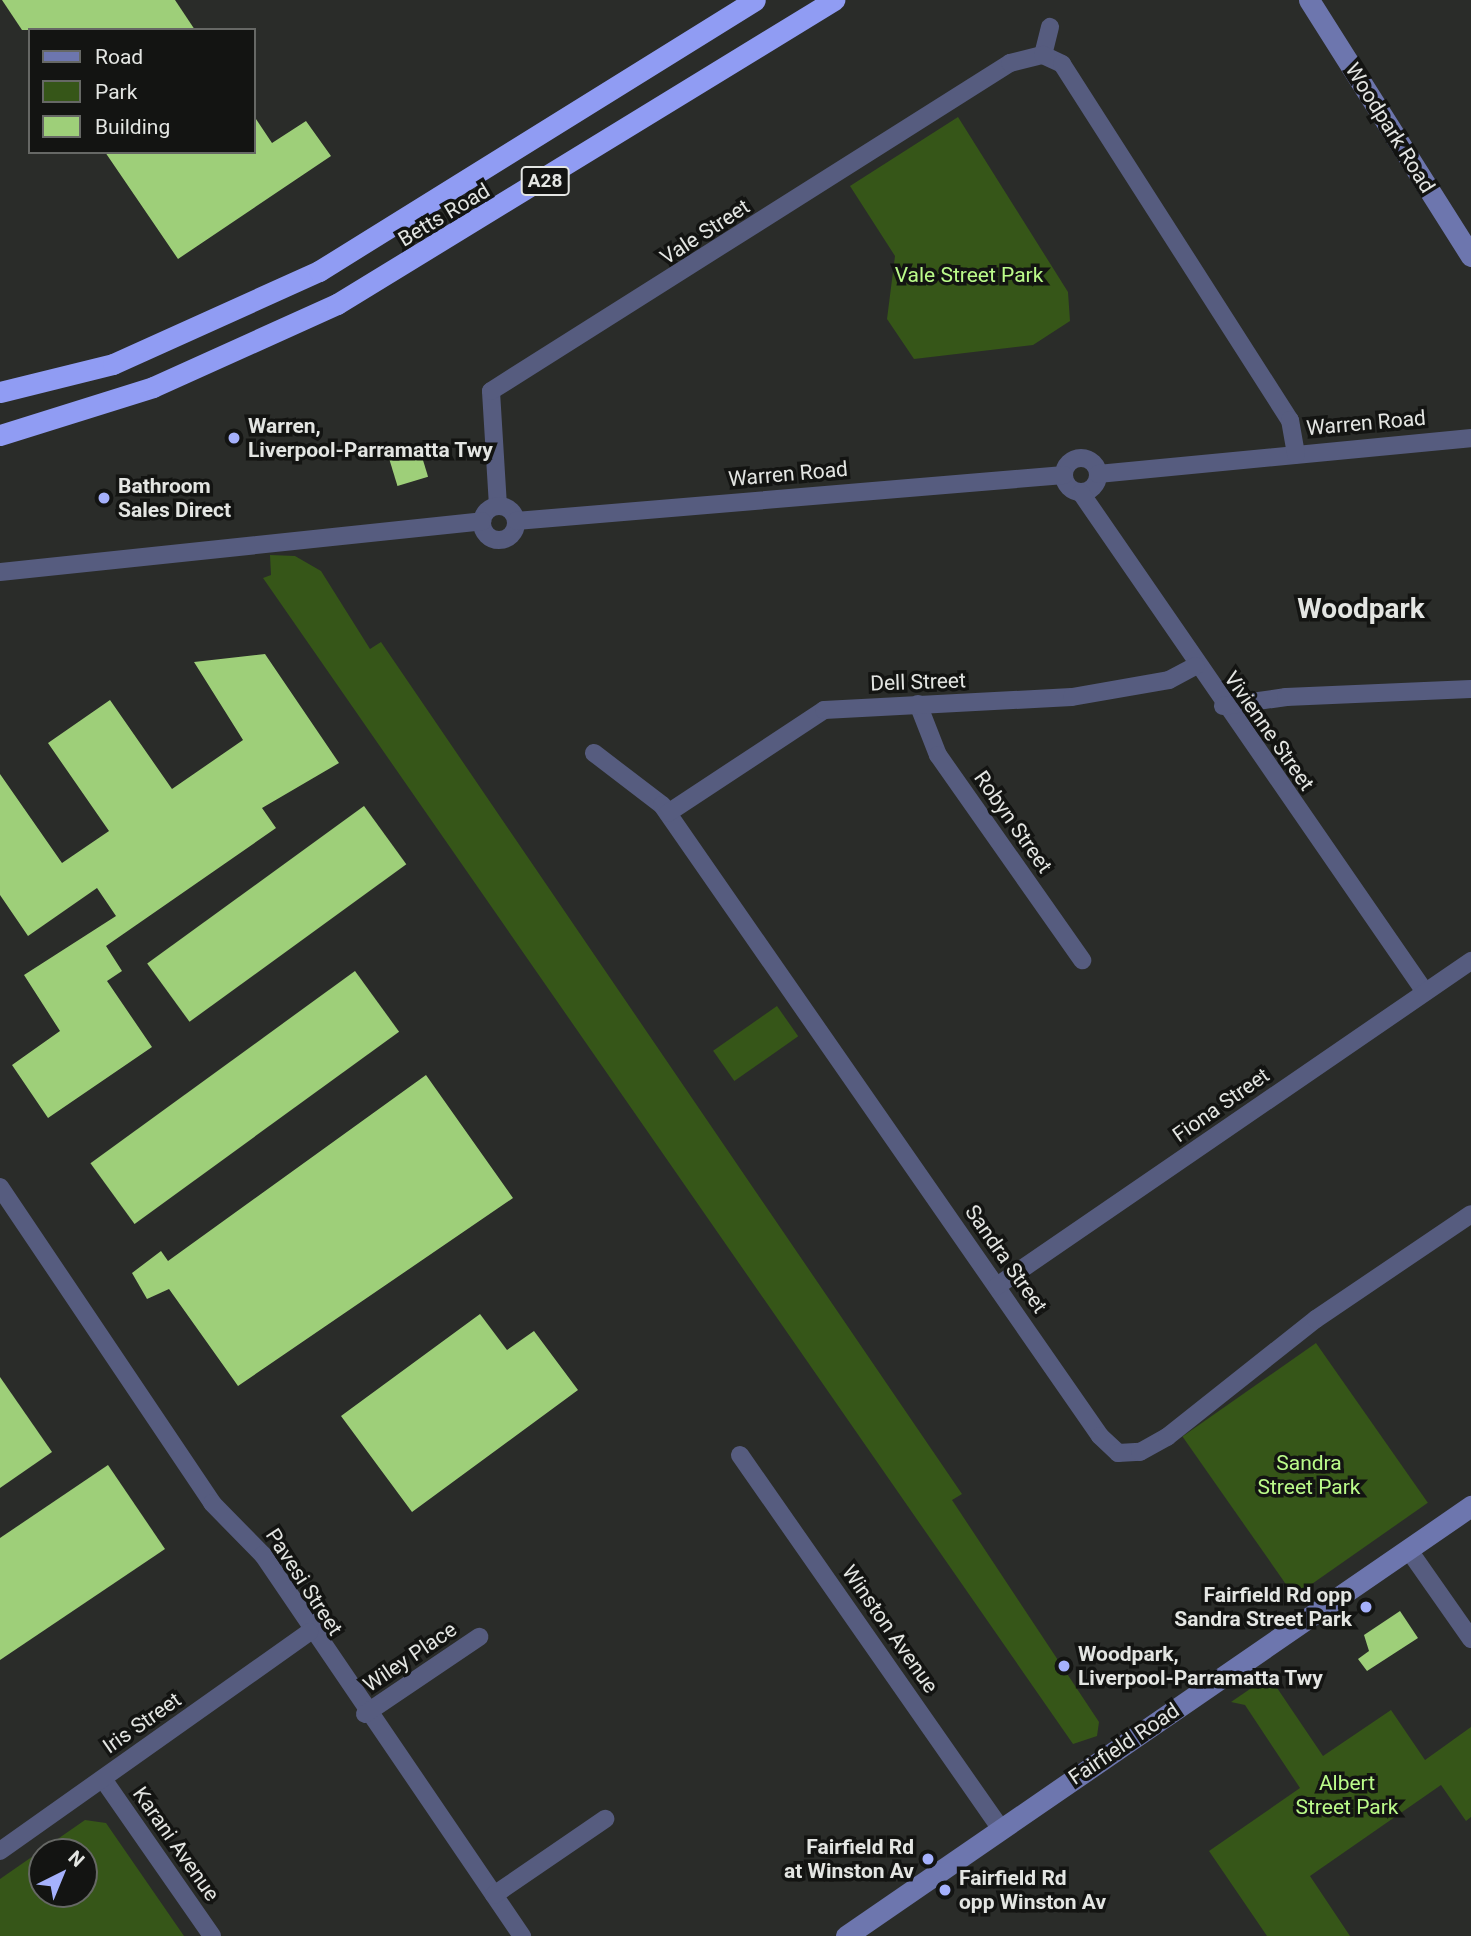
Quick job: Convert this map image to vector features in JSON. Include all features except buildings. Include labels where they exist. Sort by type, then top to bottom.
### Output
[{"type":"highway","name":"Betts Road","points":[[0,392],[113,364],[225,318],[319,271],[755,0]]},
{"type":"highway","name":"Betts Road","points":[[0,435],[133,394],[248,348],[425,256],[834,0]]},
{"type":"main road","name":"Woodpark Road","points":[[1309,0],[1471,256]]},
{"type":"main road","name":"Fairfield Road","points":[[856,1933],[1001,1829],[1471,1506]]},
{"type":"street","points":[[1050,27],[1043,55],[1062,64],[1290,420],[1296,454]]},
{"type":"street","name":"Vale Street","points":[[498,506],[491,391],[1010,63],[1043,55]]},
{"type":"street","name":"Warren Road","points":[[1098,474],[1471,438]]},
{"type":"street","points":[[1078,458],[1093,463],[1098,474],[1094,487],[1081,493],[1070,489],[1064,475],[1078,458]]},
{"type":"street","name":"Warren Road","points":[[516,521],[1064,475]]},
{"type":"street","name":"Vivienne Street","points":[[1081,493],[1195,666],[1425,992]]},
{"type":"street","points":[[2,568],[482,522],[498,506],[512,511],[516,521],[500,539],[490,536],[482,522]]},
{"type":"street","name":"Dell Street","points":[[668,813],[813,715],[918,704],[1072,697],[1170,680],[1195,666]]},
{"type":"street","points":[[1223,706],[1286,696],[1471,689]]},
{"type":"street","name":"Robyn Street","points":[[918,704],[938,754],[1082,960]]},
{"type":"street","name":"Sandra Street","points":[[594,753],[668,813],[1104,1442],[1129,1455],[1167,1437],[1316,1320],[1471,1214]]},
{"type":"street","name":"Fiona Street","points":[[997,1286],[1471,961]]},
{"type":"street","name":"Pavesi Street","points":[[0,1187],[212,1503],[263,1555],[309,1632],[522,1936]]},
{"type":"street","name":"Winston Avenue","points":[[740,1455],[1001,1829]]},
{"type":"street","points":[[1408,1549],[1471,1639]]},
{"type":"street","name":"Iris Street","points":[[0,1852],[309,1632]]},
{"type":"street","name":"Wiley Place","points":[[365,1714],[479,1637]]},
{"type":"street","name":"Karani Avenue","points":[[103,1779],[212,1936]]},
{"type":"street","points":[[494,1895],[605,1819]]},
{"type":"green space","name":"Vale Street Park","points":[[958,117],[1068,292],[1070,321],[1033,345],[914,359],[887,319],[895,256],[850,186]]},
{"type":"green space","points":[[270,555],[295,556],[321,571],[370,649],[381,642],[962,1494],[952,1500],[1099,1722],[1097,1736],[1073,1744],[263,578],[271,575]]},
{"type":"green space","points":[[777,1006],[798,1036],[734,1081],[713,1051]]},
{"type":"green space","name":"Sandra Street Park","points":[[1316,1343],[1428,1503],[1294,1596],[1182,1436]]},
{"type":"green space","name":"Albert Street Park","points":[[1269,1676],[1323,1756],[1391,1710],[1425,1760],[1471,1727],[1471,1817],[1466,1821],[1441,1785],[1310,1876],[1350,1936],[1267,1936],[1209,1851],[1300,1788],[1245,1705],[1231,1702]]},
{"type":"green space","points":[[85,1820],[106,1823],[184,1936],[0,1936],[0,1879],[28,1860],[28,1908],[98,1908],[98,1838],[59,1838]]},
{"type":"place","name":"Warren, Liverpool-Parramatta Twy","points":[[234,438]]},
{"type":"place","name":"Bathroom Sales Direct","points":[[104,498]]},
{"type":"place","name":"Fairfield Rd opp Sandra Street Park","points":[[1366,1607]]},
{"type":"place","name":"Woodpark, Liverpool-Parramatta Twy","points":[[1064,1666]]},
{"type":"place","name":"Fairfield Rd at Winston Av","points":[[928,1859]]},
{"type":"place","name":"Fairfield Rd opp Winston Av","points":[[945,1890]]},
{"type":"district","name":"Woodpark","points":[[1361,609]]}]
